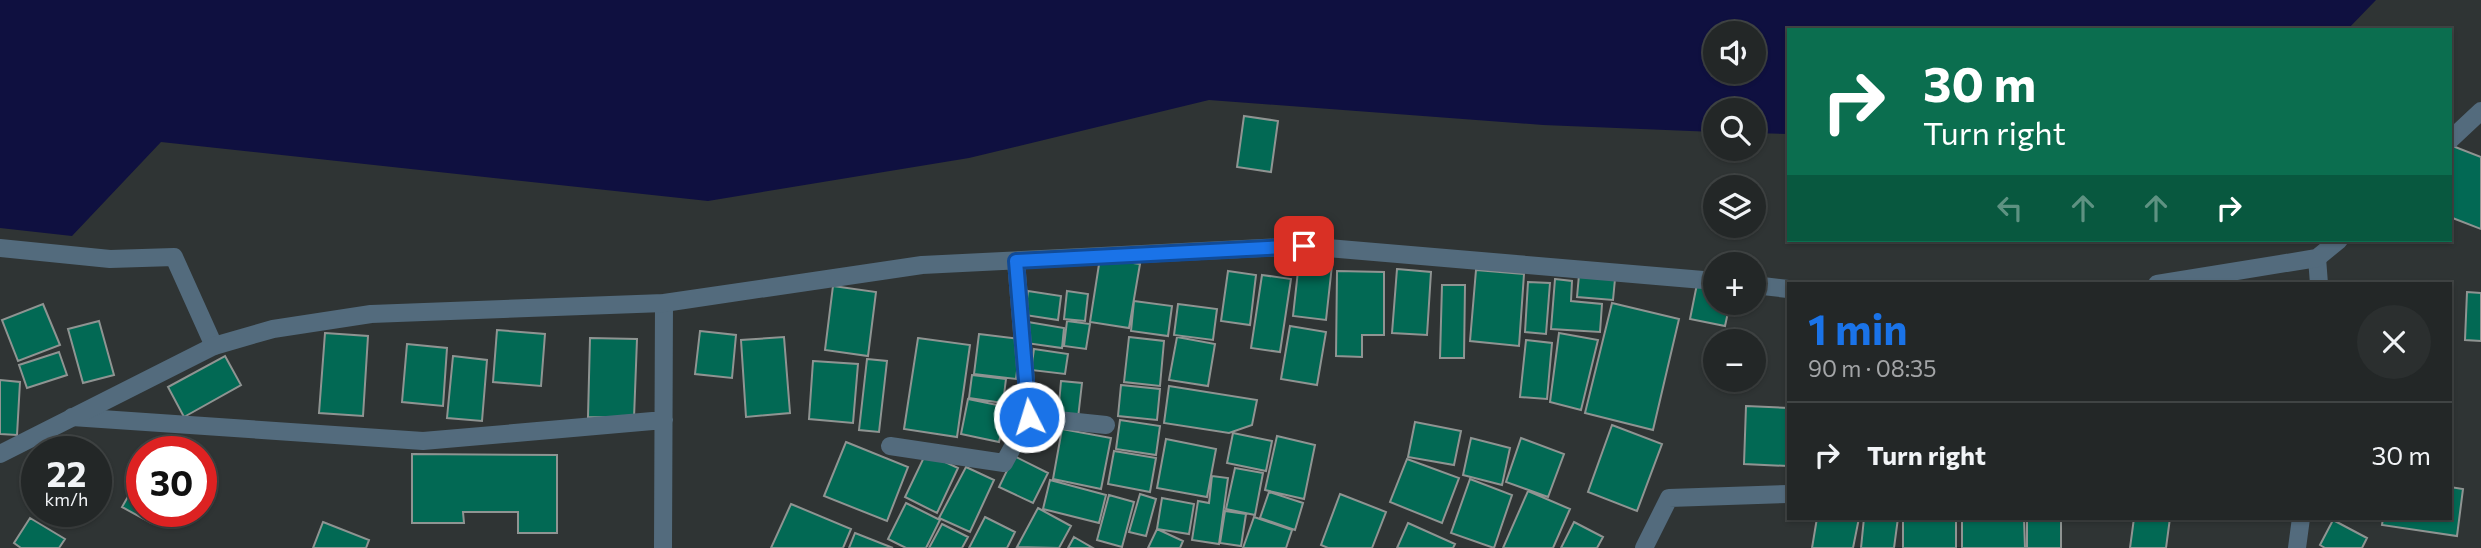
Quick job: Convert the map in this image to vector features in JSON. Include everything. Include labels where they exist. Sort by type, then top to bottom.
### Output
[{"type":"street","points":[[2452,138],[2481,111]]},
{"type":"street","points":[[2169,282],[2317,257],[2336,242]]},
{"type":"street","points":[[0,454],[214,346],[274,329],[372,314],[664,303],[922,265],[1304,246],[1703,280]]},
{"type":"street","points":[[0,248],[110,259],[174,257],[214,346]]},
{"type":"street","points":[[2317,257],[2319,282]]},
{"type":"street","points":[[890,446],[1004,463],[1029,417],[1016,261]]},
{"type":"street","points":[[1766,286],[1787,289]]},
{"type":"street","points":[[663,548],[664,303]]},
{"type":"street","points":[[72,417],[423,441],[664,420]]},
{"type":"street","points":[[1029,417],[1106,425]]},
{"type":"street","points":[[1644,548],[1669,498],[1787,494]]},
{"type":"street","points":[[2297,548],[2301,520]]},
{"type":"shaded area","points":[[0,0],[2376,0],[2349,28],[1787,28],[1787,134],[1766,133],[1766,98],[1703,98],[1703,132],[1543,125],[1209,100],[969,158],[708,201],[161,142],[72,236],[0,228]]},
{"type":"building","points":[[1244,116],[1278,121],[1271,172],[1237,167]]},
{"type":"building","points":[[2452,146],[2481,157],[2481,229],[2452,218]]},
{"type":"building","points":[[1100,258],[1140,264],[1129,328],[1090,322]]},
{"type":"building","points":[[1299,262],[1332,265],[1326,320],[1293,316]]},
{"type":"building","points":[[1397,269],[1431,272],[1427,335],[1392,333]]},
{"type":"building","points":[[1476,270],[1524,274],[1519,346],[1470,341]]},
{"type":"building","points":[[1228,271],[1256,275],[1250,325],[1221,321]]},
{"type":"building","points":[[1337,271],[1384,272],[1384,335],[1362,335],[1362,357],[1336,356]]},
{"type":"building","points":[[1262,275],[1291,279],[1280,352],[1251,348]]},
{"type":"building","points":[[1579,275],[1615,279],[1613,300],[1577,297]]},
{"type":"building","points":[[1555,279],[1572,281],[1571,301],[1602,304],[1600,332],[1551,329]]},
{"type":"building","points":[[1528,282],[1550,283],[1546,334],[1525,332]]},
{"type":"building","points":[[1697,284],[1703,285],[1703,315],[1727,315],[1725,326],[1690,319]]},
{"type":"building","points":[[1442,285],[1465,285],[1464,358],[1440,358]]},
{"type":"building","points":[[833,286],[876,292],[868,356],[825,350]]},
{"type":"building","points":[[1028,291],[1061,296],[1058,320],[1025,315]]},
{"type":"building","points":[[1067,291],[1088,294],[1085,321],[1064,319]]},
{"type":"building","points":[[2467,292],[2481,293],[2481,341],[2465,340]]},
{"type":"building","points":[[1134,301],[1172,306],[1168,336],[1131,331]]},
{"type":"building","points":[[1612,303],[1679,319],[1653,430],[1585,413]]},
{"type":"building","points":[[43,304],[60,345],[18,361],[2,320]]},
{"type":"building","points":[[1178,304],[1217,309],[1213,340],[1174,335]]},
{"type":"building","points":[[99,321],[114,375],[83,383],[68,329]]},
{"type":"building","points":[[1067,321],[1090,324],[1086,349],[1064,346]]},
{"type":"building","points":[[1028,322],[1064,328],[1062,348],[1026,343]]},
{"type":"building","points":[[1290,326],[1326,332],[1317,385],[1281,379]]},
{"type":"building","points":[[497,330],[545,334],[541,386],[493,382]]},
{"type":"building","points":[[700,331],[736,335],[732,378],[695,374]]},
{"type":"building","points":[[325,333],[368,336],[363,416],[319,413]]},
{"type":"building","points":[[1559,333],[1598,340],[1581,410],[1550,402]]},
{"type":"building","points":[[979,334],[1021,339],[1016,379],[974,374]]},
{"type":"building","points":[[784,337],[790,413],[746,417],[741,340]]},
{"type":"building","points":[[1129,337],[1164,341],[1160,386],[1124,382]]},
{"type":"building","points":[[1177,337],[1215,344],[1208,386],[1169,380]]},
{"type":"building","points":[[590,338],[637,339],[634,418],[588,417]]},
{"type":"building","points":[[918,338],[970,345],[957,437],[904,429]]},
{"type":"building","points":[[1526,340],[1552,343],[1547,399],[1520,397]]},
{"type":"building","points":[[407,344],[447,348],[443,406],[402,402]]},
{"type":"building","points":[[1034,349],[1068,354],[1065,374],[1031,370]]},
{"type":"building","points":[[59,352],[67,375],[27,388],[19,365]]},
{"type":"building","points":[[225,356],[241,385],[184,417],[168,387]]},
{"type":"building","points":[[453,356],[487,360],[482,421],[447,418]]},
{"type":"building","points":[[867,359],[887,361],[879,432],[859,430]]},
{"type":"building","points":[[813,361],[858,364],[853,423],[809,419]]},
{"type":"building","points":[[972,375],[1006,379],[1003,403],[969,398]]},
{"type":"building","points":[[0,380],[20,382],[17,435],[0,434]]},
{"type":"building","points":[[1061,381],[1082,383],[1078,418],[1058,416]]},
{"type":"building","points":[[1121,385],[1160,389],[1157,420],[1118,416]]},
{"type":"building","points":[[1169,386],[1257,400],[1252,425],[1229,433],[1164,423]]},
{"type":"building","points":[[968,399],[1007,407],[999,442],[961,434]]},
{"type":"building","points":[[1746,406],[1787,408],[1787,466],[1744,464]]},
{"type":"building","points":[[1120,420],[1160,426],[1156,455],[1116,449]]},
{"type":"building","points":[[1415,422],[1461,431],[1454,465],[1408,457]]},
{"type":"building","points":[[1612,425],[1662,444],[1637,511],[1588,492]]},
{"type":"building","points":[[1062,429],[1111,438],[1101,489],[1053,479]]},
{"type":"building","points":[[1233,433],[1272,441],[1266,471],[1227,463]]},
{"type":"building","points":[[1277,436],[1315,445],[1304,499],[1265,490]]},
{"type":"building","points":[[1471,438],[1510,448],[1502,485],[1463,475]]},
{"type":"building","points":[[1521,438],[1564,454],[1548,497],[1506,482]]},
{"type":"building","points":[[1166,439],[1216,449],[1207,497],[1157,488]]},
{"type":"building","points":[[846,442],[908,467],[887,521],[824,496]]},
{"type":"building","points":[[1114,451],[1156,458],[1150,492],[1108,484]]},
{"type":"building","points":[[926,453],[958,468],[937,513],[905,497]]},
{"type":"building","points":[[412,454],[557,455],[557,533],[518,533],[518,512],[463,512],[464,523],[412,523]]},
{"type":"building","points":[[1014,456],[1048,473],[1033,503],[999,487]]},
{"type":"building","points":[[1407,459],[1459,478],[1442,523],[1390,502]]},
{"type":"building","points":[[966,467],[994,480],[970,532],[939,518]]},
{"type":"building","points":[[1235,468],[1263,473],[1255,515],[1226,509]]},
{"type":"building","points":[[1212,476],[1228,478],[1219,544],[1192,540],[1198,501],[1209,503]]},
{"type":"building","points":[[1470,479],[1512,495],[1494,548],[1451,533]]},
{"type":"building","points":[[1050,480],[1106,495],[1099,523],[1043,509]]},
{"type":"building","points":[[2452,487],[2463,489],[2457,536],[2382,525],[2383,520],[2452,520]]},
{"type":"building","points":[[1528,491],[1570,509],[1553,548],[1503,548]]},
{"type":"building","points":[[1269,492],[1303,503],[1295,530],[1260,518]]},
{"type":"building","points":[[1140,494],[1156,499],[1146,536],[1129,532]]},
{"type":"building","points":[[1340,494],[1386,512],[1372,548],[1328,548],[1321,545]]},
{"type":"building","points":[[1109,495],[1134,502],[1122,547],[1097,540]]},
{"type":"building","points":[[1162,498],[1194,504],[1189,534],[1157,529]]},
{"type":"building","points":[[906,503],[940,520],[926,548],[906,548],[888,539]]},
{"type":"building","points":[[791,504],[851,529],[843,548],[771,548]]},
{"type":"building","points":[[1038,508],[1071,526],[1059,548],[1017,547]]},
{"type":"building","points":[[1225,511],[1246,514],[1241,546],[1220,543]]},
{"type":"building","points":[[985,517],[1015,532],[1007,548],[969,548]]},
{"type":"building","points":[[1254,517],[1292,530],[1286,548],[1243,548]]},
{"type":"building","points":[[1817,520],[1859,520],[1853,548],[1812,548]]},
{"type":"building","points":[[1864,520],[1898,520],[1894,548],[1861,548]]},
{"type":"building","points":[[1903,520],[1956,520],[1956,548],[1903,548]]},
{"type":"building","points":[[1962,520],[2024,520],[2025,548],[1962,548]]},
{"type":"building","points":[[2027,520],[2061,520],[2061,548],[2027,548]]},
{"type":"building","points":[[2134,520],[2170,520],[2166,548],[2130,548]]},
{"type":"building","points":[[2333,520],[2367,538],[2362,548],[2325,548],[2320,545]]},
{"type":"building","points":[[323,522],[369,540],[366,548],[313,548]]},
{"type":"building","points":[[1574,522],[1603,537],[1597,548],[1561,548]]},
{"type":"building","points":[[1408,523],[1455,544],[1453,548],[1397,548]]},
{"type":"building","points":[[942,524],[968,537],[962,548],[929,548]]},
{"type":"building","points":[[24,527],[45,527],[65,539],[59,548],[21,548],[14,543]]},
{"type":"building","points":[[1157,529],[1183,541],[1180,548],[1148,548]]},
{"type":"building","points":[[855,533],[893,548],[849,548]]},
{"type":"building","points":[[1074,537],[1093,548],[1068,548]]},
{"type":"route","points":[[1029,417],[1016,261],[1304,246]]}]
